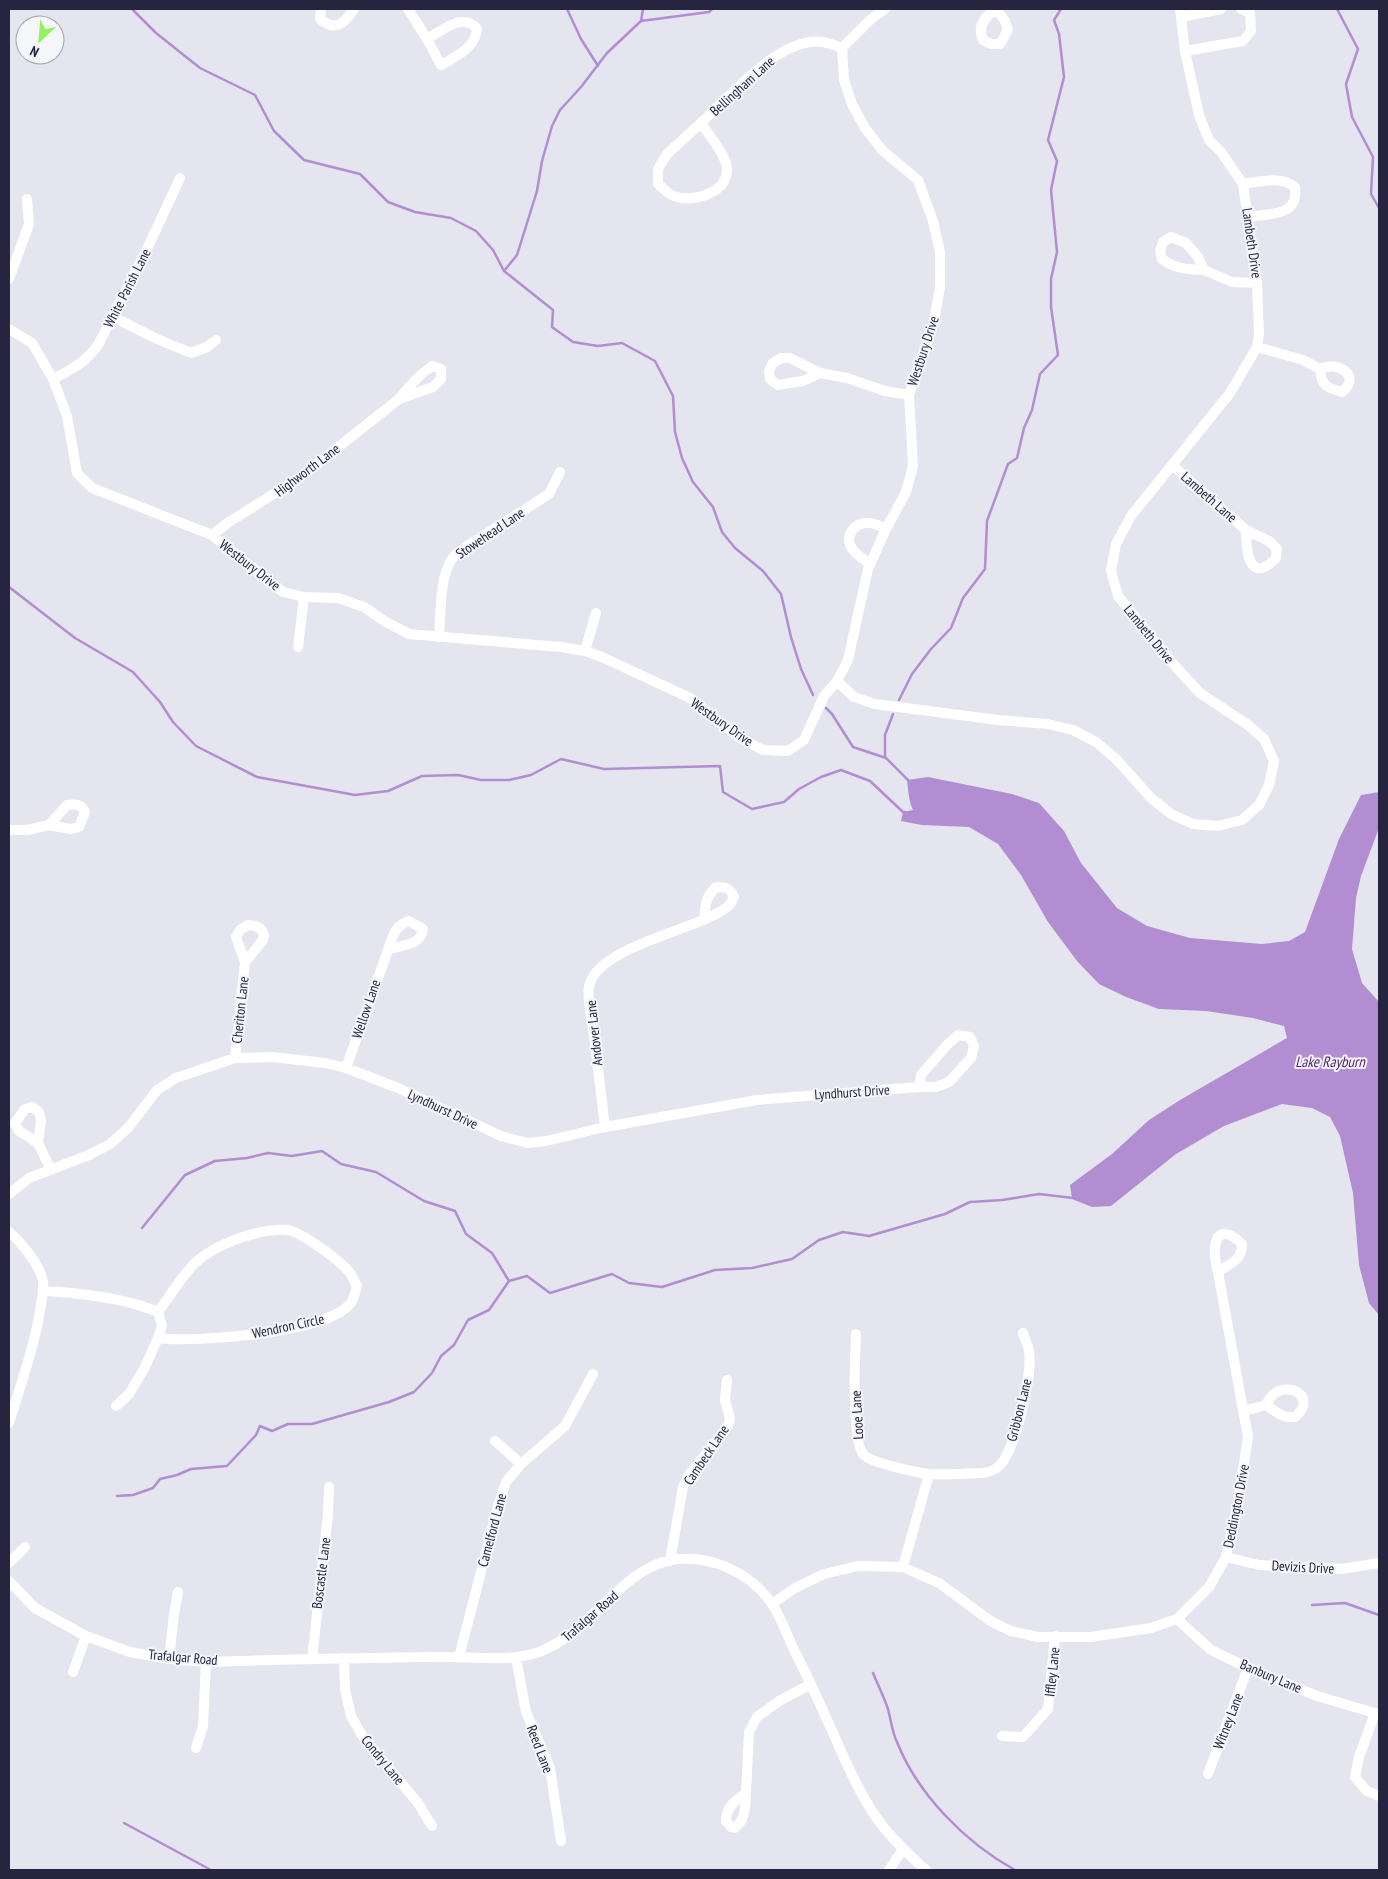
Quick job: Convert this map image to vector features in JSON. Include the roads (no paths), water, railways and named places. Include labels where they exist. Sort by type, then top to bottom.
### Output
[{"type":"street","points":[[321,9],[320,19],[329,26],[336,26],[345,20],[354,9]]},
{"type":"street","points":[[408,9],[428,38],[441,65],[466,50],[476,38],[477,30],[470,22],[464,21],[450,25],[428,38]]},
{"type":"street","points":[[842,48],[871,19],[885,9]]},
{"type":"street","points":[[1180,13],[1221,9]]},
{"type":"street","points":[[1185,50],[1243,41],[1251,31],[1250,13],[1241,9]]},
{"type":"street","name":"Lambeth Drive","points":[[837,681],[854,696],[875,704],[998,720],[1048,724],[1073,730],[1096,742],[1116,759],[1151,798],[1171,814],[1193,824],[1218,826],[1242,820],[1259,805],[1269,785],[1274,761],[1264,739],[1248,724],[1200,692],[1175,666],[1118,596],[1111,571],[1116,544],[1131,516],[1230,393],[1257,347],[1260,316],[1249,217],[1243,184],[1227,159],[1210,140],[1199,115],[1185,50],[1180,13]]},
{"type":"street","name":"Bellingham Lane","points":[[701,124],[722,154],[727,171],[721,186],[708,195],[681,198],[668,194],[658,184],[658,168],[666,154],[701,124],[768,60],[800,44],[823,42],[842,48]]},
{"type":"street","name":"Westbury Drive","points":[[9,329],[32,343],[53,379],[67,416],[77,473],[92,488],[212,535],[283,592],[304,597],[338,598],[364,607],[386,622],[409,634],[561,647],[585,651],[690,698],[740,738],[763,750],[788,751],[804,740],[824,696],[837,681],[848,660],[870,564],[906,492],[913,466],[909,395],[934,321],[940,287],[940,252],[933,221],[918,180],[882,150],[865,128],[852,104],[844,80],[842,48]]},
{"type":"street","name":"White Parish Lane","points":[[53,379],[79,366],[90,357],[113,317],[180,178]]},
{"type":"street","points":[[1243,184],[1282,180],[1289,182],[1295,187],[1295,201],[1284,212],[1249,217]]},
{"type":"street","points":[[9,279],[29,224],[27,200]]},
{"type":"street","points":[[1204,270],[1232,282],[1257,283]]},
{"type":"street","points":[[113,317],[156,339],[192,353],[207,347],[216,340]]},
{"type":"street","points":[[1257,347],[1303,360],[1320,369]]},
{"type":"street","points":[[820,373],[847,378],[885,391],[909,395]]},
{"type":"street","name":"Highworth Lane","points":[[212,535],[229,522],[299,478],[399,399]]},
{"type":"street","name":"Lambeth Lane","points":[[1172,465],[1246,530]]},
{"type":"street","name":"Stowehead Lane","points":[[440,637],[444,582],[447,567],[453,557],[549,494],[560,472]]},
{"type":"street","points":[[870,564],[856,554],[850,546],[849,538],[851,532],[855,527],[867,522],[877,524],[886,529]]},
{"type":"street","points":[[298,647],[304,597]]},
{"type":"street","points":[[585,651],[596,613]]},
{"type":"street","points":[[9,830],[27,830],[48,825]]},
{"type":"street","name":"Andover Lane","points":[[604,1127],[589,986],[598,968],[618,954],[704,920]]},
{"type":"street","name":"Wellow Lane","points":[[346,1068],[388,950]]},
{"type":"street","name":"Cheriton Lane","points":[[234,1058],[245,962]]},
{"type":"street","name":"Lyndhurst Drive","points":[[9,1194],[29,1178],[89,1155],[110,1144],[128,1128],[157,1090],[176,1078],[234,1058],[272,1057],[325,1063],[346,1068],[398,1088],[501,1136],[527,1143],[546,1141],[604,1127],[757,1100],[936,1087],[949,1082],[971,1058],[974,1046],[970,1037],[958,1035],[947,1045],[921,1075],[919,1087]]},
{"type":"street","points":[[38,1143],[52,1170]]},
{"type":"street","name":"Wendron Circle","points":[[158,1312],[196,1262],[217,1248],[241,1238],[266,1231],[289,1230],[319,1247],[332,1255],[350,1273],[357,1286],[351,1304],[334,1316],[306,1325],[230,1338],[172,1340],[158,1338]]},
{"type":"street","points":[[9,1232],[18,1239],[36,1265],[43,1281],[38,1322],[31,1353],[9,1423]]},
{"type":"street","name":"Deddington Drive","points":[[772,1604],[795,1588],[824,1574],[858,1566],[903,1567],[939,1583],[992,1622],[1011,1631],[1038,1638],[1056,1636],[1090,1637],[1150,1628],[1177,1619],[1209,1587],[1226,1557],[1238,1501],[1248,1437],[1218,1272]]},
{"type":"street","points":[[43,1291],[63,1292],[143,1305],[158,1312],[162,1326],[158,1338],[144,1369],[128,1394],[116,1406]]},
{"type":"street","name":"Gribbon Lane","points":[[929,1474],[983,1473],[992,1471],[1000,1466],[1006,1458],[1018,1424],[1026,1392],[1029,1352],[1023,1333]]},
{"type":"street","name":"Looe Lane","points":[[856,1334],[854,1367],[860,1450],[870,1460],[929,1474]]},
{"type":"street","name":"Camelford Lane","points":[[459,1656],[506,1482],[521,1464],[565,1426],[593,1374]]},
{"type":"street","name":"Cambeck Lane","points":[[670,1560],[683,1487],[688,1476],[728,1426],[730,1419],[725,1400],[726,1380]]},
{"type":"street","points":[[1244,1411],[1266,1405]]},
{"type":"street","points":[[495,1441],[521,1464]]},
{"type":"street","points":[[903,1567],[929,1474]]},
{"type":"street","name":"Boscastle Lane","points":[[312,1658],[328,1514],[329,1487]]},
{"type":"street","points":[[9,1563],[25,1547]]},
{"type":"street","name":"Devizis Drive","points":[[1226,1557],[1259,1565],[1341,1569],[1379,1563]]},
{"type":"street","name":"Trafalgar Road","points":[[9,1581],[35,1608],[86,1636],[130,1652],[169,1659],[206,1662],[459,1656],[516,1658],[539,1652],[560,1643],[584,1624],[631,1580],[652,1567],[670,1560],[698,1559],[715,1562],[735,1571],[756,1586],[772,1604],[859,1790],[878,1821],[903,1849],[926,1870]]},
{"type":"street","points":[[169,1659],[178,1592]]},
{"type":"street","name":"Banbury Lane","points":[[1177,1619],[1211,1650],[1248,1668],[1317,1696],[1377,1713]]},
{"type":"street","points":[[73,1672],[86,1636]]},
{"type":"street","name":"Iffley Lane","points":[[1002,1736],[1023,1737],[1048,1709],[1056,1636]]},
{"type":"street","name":"Condry Lane","points":[[344,1658],[345,1689],[351,1716],[363,1737],[418,1803],[432,1826]]},
{"type":"street","name":"Reed Lane","points":[[516,1658],[526,1712],[550,1768],[561,1841]]},
{"type":"street","points":[[196,1748],[202,1726],[206,1662]]},
{"type":"street","name":"Witney Lane","points":[[1208,1774],[1248,1668]]},
{"type":"street","points":[[746,1794],[749,1732],[757,1717],[779,1701],[811,1684]]},
{"type":"street","points":[[1377,1713],[1359,1757],[1355,1777],[1367,1791],[1379,1796]]},
{"type":"street","points":[[888,1870],[903,1849]]},
{"type":"water","name":"Lake Rayburn","points":[[928,777],[1012,794],[1039,803],[1064,831],[1081,863],[1117,908],[1147,926],[1190,938],[1262,944],[1289,941],[1305,932],[1339,839],[1361,795],[1379,792],[1379,828],[1361,876],[1356,898],[1352,949],[1362,983],[1379,1002],[1379,1315],[1369,1303],[1359,1265],[1353,1193],[1340,1136],[1330,1117],[1312,1108],[1282,1104],[1224,1126],[1176,1154],[1111,1206],[1092,1207],[1072,1199],[1070,1185],[1112,1154],[1149,1120],[1287,1038],[1284,1026],[1253,1018],[1206,1011],[1159,1009],[1126,997],[1099,984],[1077,961],[1048,922],[1021,875],[998,844],[969,827],[922,825],[901,821],[903,812],[913,810],[907,780]]},
{"type":"waterway","points":[[132,9],[156,33],[200,68],[255,95],[274,131],[304,160],[360,174],[388,202],[415,212],[451,218],[476,231],[493,250],[504,271],[553,310],[552,327],[573,342],[598,346],[622,343],[655,361],[673,396],[675,432],[682,458],[693,482],[713,507],[722,532],[735,548],[763,571],[781,594],[801,669],[813,695]]},
{"type":"waterway","points":[[567,9],[581,39],[598,66]]},
{"type":"waterway","points":[[504,271],[517,255],[537,191],[542,161],[552,126],[560,110],[581,87],[607,53],[641,21],[643,9]]},
{"type":"waterway","points":[[641,21],[709,12],[712,9]]},
{"type":"waterway","points":[[899,700],[912,674],[931,649],[951,628],[963,598],[985,569],[987,521],[1008,464],[1017,458],[1024,428],[1032,410],[1040,374],[1058,355],[1051,307],[1051,279],[1057,252],[1051,190],[1057,161],[1048,140],[1064,77],[1059,34],[1054,20],[1061,9]]},
{"type":"waterway","points":[[1337,9],[1358,49],[1346,84],[1352,117],[1373,157],[1371,194],[1379,208]]},
{"type":"waterway","points":[[9,587],[75,638],[133,672],[160,702],[173,722],[196,746],[257,777],[355,795],[388,791],[422,776],[458,775],[481,780],[509,780],[531,775],[561,759],[604,769],[720,766],[723,792],[752,809],[784,802],[799,789],[821,777],[841,770],[870,781],[905,812]]},
{"type":"waterway","points":[[826,708],[832,714],[853,747],[886,758],[908,780]]},
{"type":"waterway","points":[[885,758],[885,735],[893,714]]},
{"type":"waterway","points":[[142,1228],[185,1175],[215,1161],[247,1158],[268,1153],[292,1156],[322,1151],[341,1164],[376,1172],[424,1201],[455,1211],[466,1234],[492,1253],[509,1281]]},
{"type":"waterway","points":[[117,1496],[133,1495],[153,1488],[160,1479],[191,1469],[227,1466],[256,1435],[260,1426],[272,1431],[288,1424],[312,1424],[389,1402],[414,1392],[432,1373],[441,1356],[454,1345],[468,1320],[489,1310],[509,1281],[527,1276],[550,1293],[612,1274],[629,1283],[662,1287],[715,1270],[752,1268],[792,1259],[819,1240],[843,1232],[869,1236],[945,1214],[970,1202],[1002,1200],[1039,1194],[1073,1198]]},
{"type":"waterway","points":[[1312,1605],[1345,1603],[1379,1615]]},
{"type":"waterway","points":[[873,1673],[888,1709],[895,1738],[917,1781],[945,1816],[962,1832],[997,1859],[1015,1870]]},
{"type":"waterway","points":[[124,1823],[211,1870]]}]
